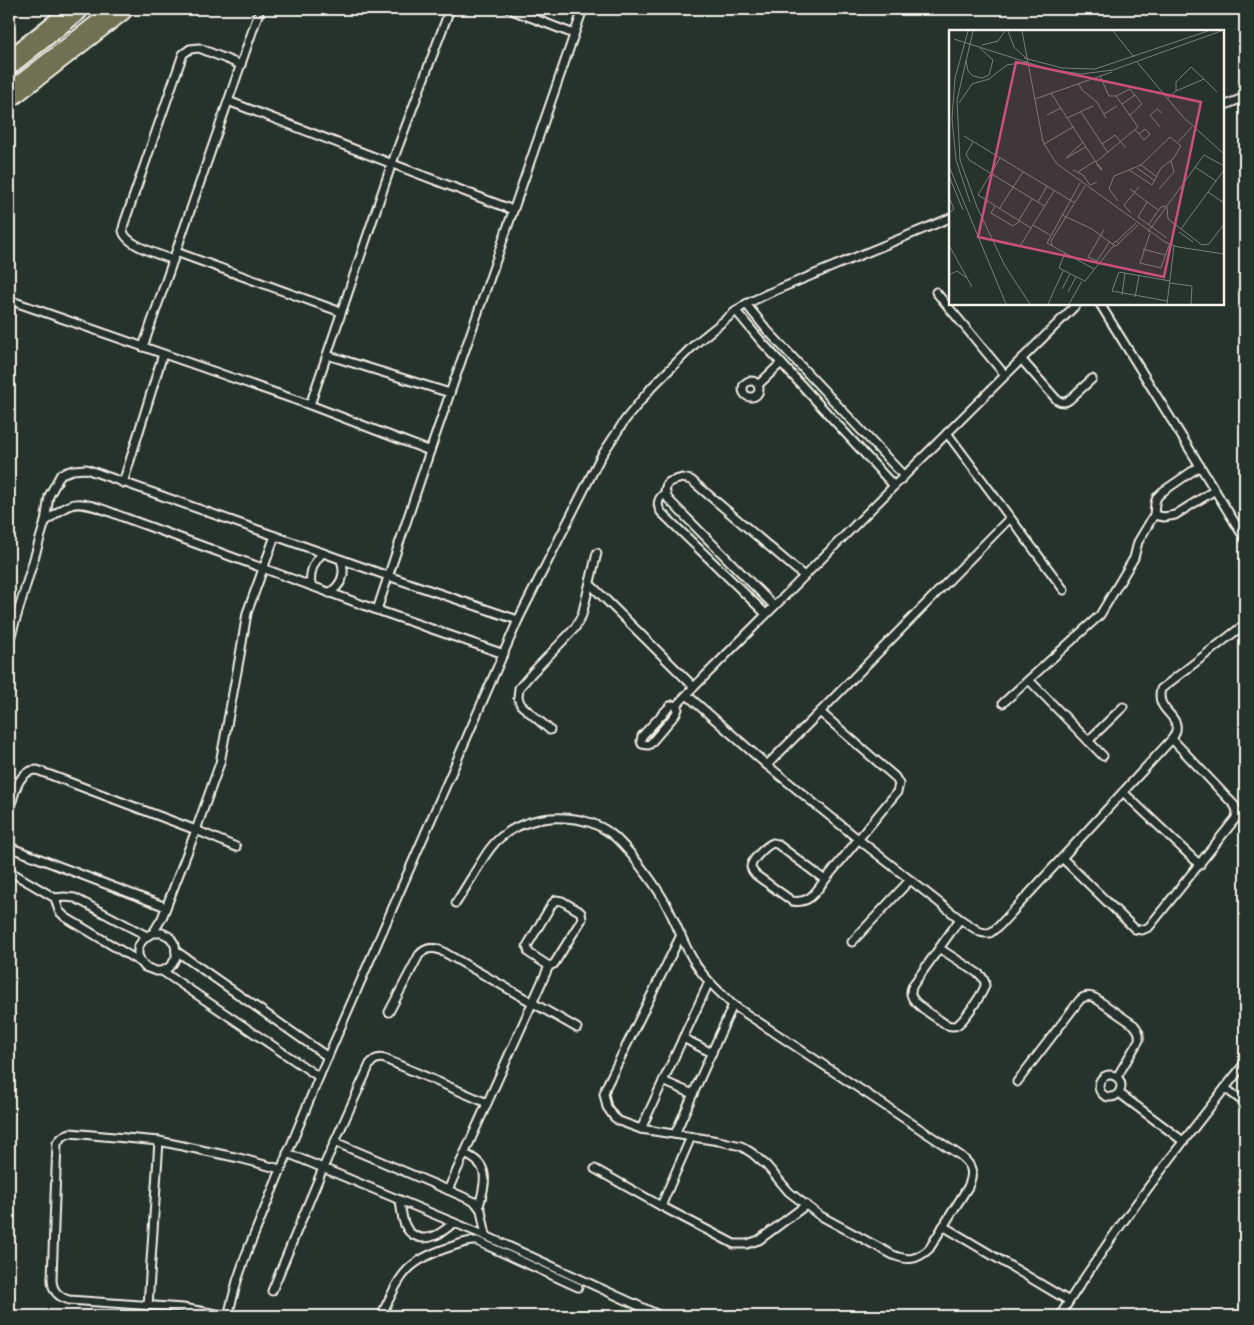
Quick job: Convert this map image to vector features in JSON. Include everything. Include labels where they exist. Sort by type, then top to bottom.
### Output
[{"type":"highway","points":[[9,62],[77,9]]},
{"type":"highway","points":[[9,96],[121,9]]},
{"type":"lane","points":[[143,347],[260,9]]},
{"type":"lane","points":[[310,405],[392,163],[450,9]]},
{"type":"lane","points":[[509,9],[574,34]]},
{"type":"lane","points":[[377,610],[583,9]]},
{"type":"lane","points":[[173,260],[135,244],[127,239],[123,231],[183,54],[190,49],[199,48],[241,65]]},
{"type":"lane","points":[[1224,106],[1245,97]]},
{"type":"lane","points":[[228,101],[513,210]]},
{"type":"lane","points":[[280,1169],[239,1158],[158,1141],[65,1134],[57,1143],[56,1149],[52,1279],[54,1289],[60,1297],[69,1300],[183,1308],[228,1316],[247,1252],[319,1077],[518,620],[600,458],[625,420],[652,387],[695,344],[746,304],[949,218]]},
{"type":"lane","points":[[176,252],[341,312]]},
{"type":"lane","points":[[936,292],[1005,375]]},
{"type":"lane","points":[[9,300],[310,405],[430,451]]},
{"type":"lane","points":[[746,304],[767,330],[904,476]]},
{"type":"lane","points":[[676,706],[678,709],[675,715],[650,744],[642,744],[642,736],[670,706],[676,706],[1076,305]]},
{"type":"lane","points":[[1101,305],[1245,539]]},
{"type":"lane","points":[[736,311],[894,486]]},
{"type":"lane","points":[[124,483],[163,354]]},
{"type":"lane","points":[[327,355],[450,393]]},
{"type":"lane","points":[[1021,359],[1060,402],[1069,400],[1092,379]]},
{"type":"lane","points":[[758,385],[781,363]]},
{"type":"lane","points":[[947,433],[1064,590]]},
{"type":"lane","points":[[1003,703],[1100,616],[1134,558],[1140,537],[1154,515],[1157,497],[1200,466]]},
{"type":"lane","points":[[9,642],[45,522],[49,496],[61,474],[73,470],[86,469],[341,560],[518,620]]},
{"type":"lane","points":[[774,606],[669,500],[666,493],[669,482],[682,478],[691,480],[804,576]]},
{"type":"lane","points":[[1154,515],[1170,517],[1215,490]]},
{"type":"lane","points":[[666,493],[660,498],[659,508],[766,614]]},
{"type":"lane","points":[[45,522],[61,509],[72,504],[82,504],[124,516],[329,593],[504,654]]},
{"type":"lane","points":[[767,765],[1010,518]]},
{"type":"lane","points":[[55,898],[64,896],[75,898],[150,934],[162,933],[170,937],[175,944],[176,951],[173,963],[162,971],[150,970],[141,962],[138,955],[138,947],[150,934],[162,918],[220,762],[247,613],[275,536]]},
{"type":"lane","points":[[698,548],[707,539]]},
{"type":"lane","points":[[311,586],[312,567],[323,553]]},
{"type":"lane","points":[[550,730],[521,705],[518,698],[519,688],[579,622],[597,553]]},
{"type":"lane","points":[[329,593],[335,589],[342,578],[344,572],[341,560]]},
{"type":"lane","points":[[732,581],[740,572]]},
{"type":"lane","points":[[590,584],[694,687]]},
{"type":"lane","points":[[9,613],[17,615]]},
{"type":"lane","points":[[687,695],[767,765],[910,880],[960,919],[980,932],[990,932],[995,930],[1175,734],[1176,725],[1161,703],[1159,696],[1161,689],[1245,624]]},
{"type":"lane","points":[[1028,680],[1103,756]]},
{"type":"lane","points":[[1088,741],[1123,707]]},
{"type":"lane","points":[[820,712],[895,777],[899,784],[897,792],[812,896],[806,900],[792,901],[756,875],[751,867],[752,863],[767,846],[774,843],[825,880]]},
{"type":"lane","points":[[1062,858],[1135,930],[1149,927],[1236,818],[1237,812],[1232,802],[1172,738]]},
{"type":"lane","points":[[9,812],[22,776],[30,770],[37,770],[236,847]]},
{"type":"lane","points":[[1123,792],[1200,864]]},
{"type":"lane","points":[[456,903],[491,847],[511,830],[535,820],[560,817],[584,820],[607,831],[624,845],[656,888],[664,901],[681,935],[694,963],[709,982],[733,1005],[962,1156],[968,1162],[972,1170],[972,1179],[929,1249],[912,1259],[902,1259],[827,1219],[806,1206],[789,1192],[767,1166],[741,1146],[642,1129],[619,1121],[614,1117],[607,1107],[605,1100],[606,1087],[681,935]]},
{"type":"lane","points":[[9,845],[14,850],[166,908]]},
{"type":"lane","points":[[9,871],[55,898],[59,911],[65,916],[141,962]]},
{"type":"lane","points":[[852,942],[910,880]]},
{"type":"lane","points":[[448,1190],[549,966],[554,964],[582,919],[579,911],[559,900],[552,904],[527,946],[528,953],[549,966]]},
{"type":"lane","points":[[939,948],[979,974],[984,981],[983,990],[962,1020],[955,1026],[945,1024],[917,1004],[911,990],[913,985],[939,948],[960,919]]},
{"type":"lane","points":[[389,1012],[419,954],[432,948],[440,950],[577,1028]]},
{"type":"lane","points":[[176,951],[328,1057]]},
{"type":"lane","points":[[162,971],[319,1077]]},
{"type":"lane","points":[[642,1129],[709,982]]},
{"type":"lane","points":[[1017,1082],[1079,1001],[1086,996],[1091,996],[1134,1026],[1140,1034],[1139,1040],[1117,1077]]},
{"type":"lane","points":[[675,1134],[733,1005]]},
{"type":"lane","points":[[683,1038],[712,1053]]},
{"type":"lane","points":[[272,1291],[323,1168],[370,1064],[376,1059],[386,1059],[487,1103]]},
{"type":"lane","points":[[1060,1316],[1068,1301],[1122,1224],[1183,1141],[1245,1063]]},
{"type":"lane","points":[[1112,1075],[1117,1077],[1121,1085],[1119,1093],[1111,1098],[1107,1097],[1098,1088],[1098,1083],[1104,1076],[1112,1075]]},
{"type":"lane","points":[[664,1081],[693,1094]]},
{"type":"lane","points":[[1225,1088],[1245,1103]]},
{"type":"lane","points":[[1119,1093],[1183,1141]]},
{"type":"lane","points":[[661,1206],[691,1137]]},
{"type":"lane","points":[[148,1306],[158,1141]]},
{"type":"lane","points":[[335,1142],[475,1202],[483,1215],[486,1236]]},
{"type":"lane","points":[[287,1153],[486,1236],[661,1316]]},
{"type":"lane","points":[[464,1154],[480,1164],[485,1174],[479,1206]]},
{"type":"lane","points":[[594,1169],[727,1241],[740,1244],[759,1240],[806,1206]]},
{"type":"lane","points":[[400,1200],[403,1222],[415,1236],[434,1237],[454,1223]]},
{"type":"lane","points":[[943,1226],[1068,1301]]},
{"type":"lane","points":[[381,1316],[398,1282],[410,1267],[428,1255],[469,1241],[477,1242],[578,1287]]}]
